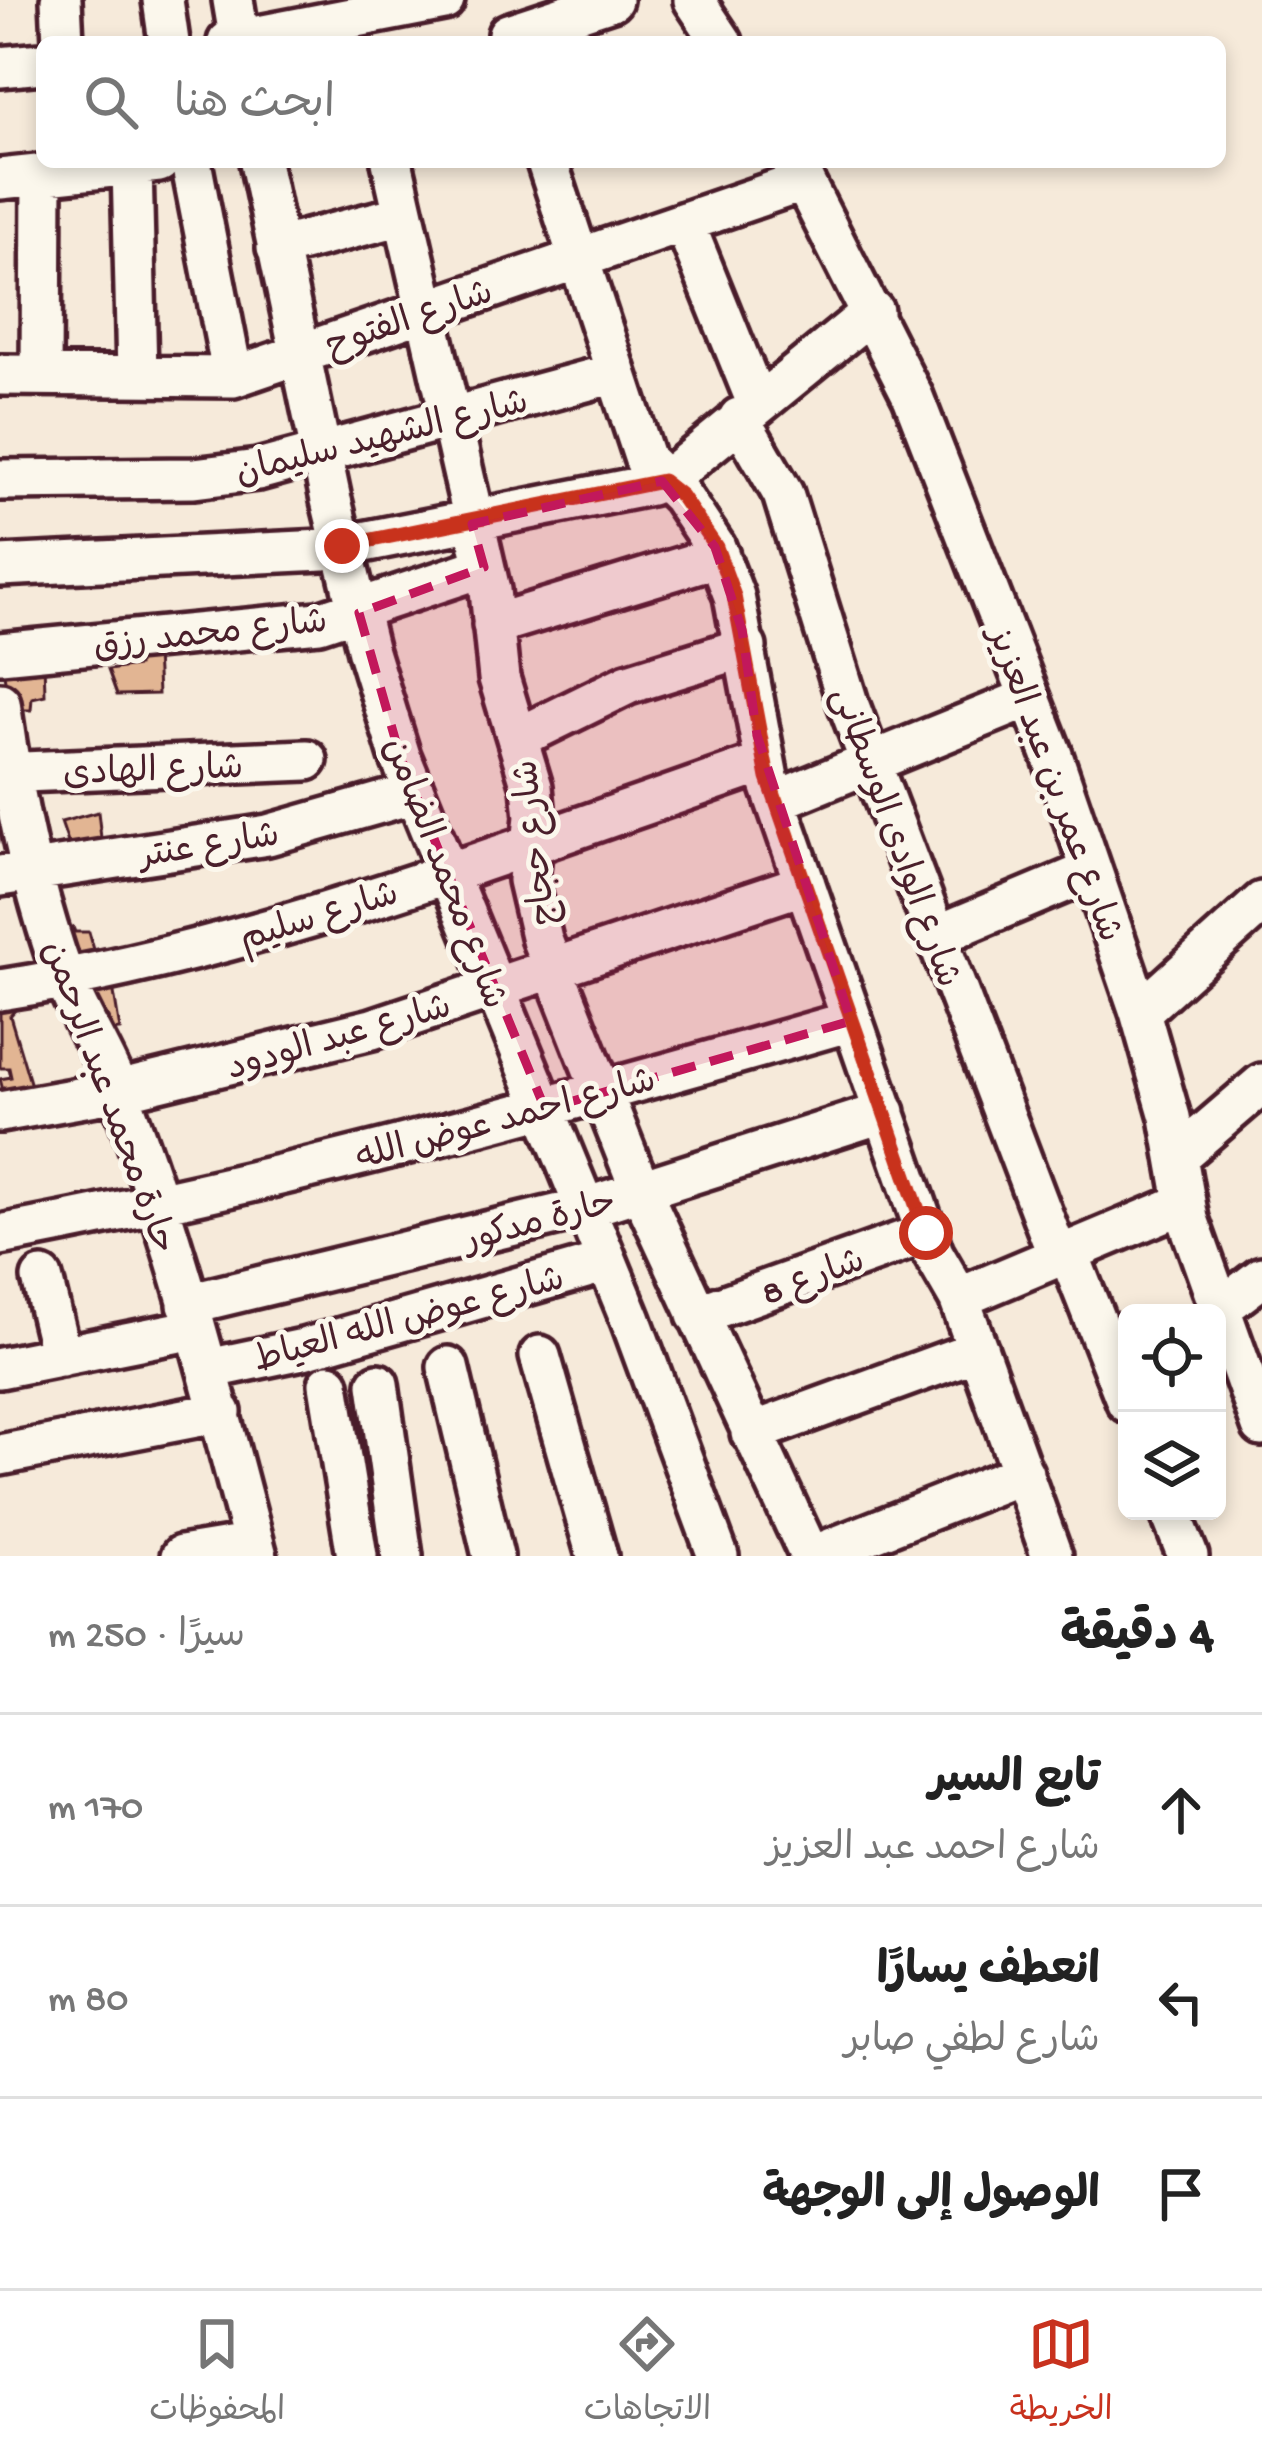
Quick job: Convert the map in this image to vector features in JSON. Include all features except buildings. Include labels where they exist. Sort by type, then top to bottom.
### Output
[{"type":"street","points":[[61,0],[63,36]]},
{"type":"street","points":[[163,0],[168,36]]},
{"type":"street","points":[[233,0],[236,36]]},
{"type":"street","points":[[261,36],[444,0]]},
{"type":"street","points":[[505,25],[612,0]]},
{"type":"street","points":[[694,0],[718,36]]},
{"type":"street","points":[[0,67],[36,64]]},
{"type":"street","points":[[137,374],[145,168]]},
{"type":"street","points":[[192,168],[232,376]]},
{"type":"street","name":"شارع محمد الضامن","points":[[261,168],[342,546],[415,794],[607,1262],[718,1556]]},
{"type":"street","name":"شارع حجاج","points":[[393,168],[484,567],[499,678],[532,788],[529,880],[553,970],[641,1190],[812,1556]]},
{"type":"street","points":[[549,168],[645,460],[681,496],[719,556],[746,647],[764,763],[776,801],[926,1233],[958,1298],[1052,1556]]},
{"type":"street","points":[[0,179],[60,170],[41,374]]},
{"type":"street","name":"شارع الفتوح","points":[[0,375],[232,376],[684,222],[799,171]]},
{"type":"street","name":"شارع عمر بن عبد العزيز","points":[[799,171],[913,397],[1029,698],[1140,1012],[1178,1156],[1185,1203],[1221,1304]]},
{"type":"street","points":[[277,248],[403,215]]},
{"type":"street","name":"شارع الوادى الوسطانى","points":[[684,222],[748,411],[789,512],[871,763],[1063,1254],[1118,1381]]},
{"type":"street","points":[[0,566],[342,546],[472,524],[662,481],[873,311]]},
{"type":"street","name":"شارع الشهيد سليمان","points":[[0,480],[194,478],[321,457],[615,373]]},
{"type":"street","points":[[493,625],[719,556]]},
{"type":"street","name":"شارع محمد رزق","points":[[0,653],[319,622],[359,613],[484,567]]},
{"type":"street","points":[[518,738],[628,684],[746,647]]},
{"type":"street","points":[[776,801],[1029,698]]},
{"type":"street","name":"حارة محمد عبد الرحمن","points":[[0,703],[16,873],[118,1090],[221,1412],[255,1550]]},
{"type":"street","name":"شارع الهادى","points":[[5,773],[307,760]]},
{"type":"street","name":"شارع سليم","points":[[0,990],[65,980],[280,928],[764,763]]},
{"type":"street","name":"شارع عنتر","points":[[16,873],[268,835],[415,794]]},
{"type":"street","points":[[936,936],[1091,871]]},
{"type":"street","name":"شارع عبد الودود","points":[[0,1112],[118,1090],[372,1029],[805,884]]},
{"type":"street","points":[[1140,1012],[1262,902]]},
{"type":"street","name":"شارع احمد عوض الله","points":[[0,1235],[157,1206],[544,1109],[851,1021]]},
{"type":"street","points":[[1178,1156],[1262,1084]]},
{"type":"street","name":"حارة مدكور","points":[[0,1368],[61,1356],[584,1208],[885,1112]]},
{"type":"street","points":[[958,1298],[1185,1203]]},
{"type":"street","name":"شارع 8","points":[[698,1315],[926,1233]]},
{"type":"street","name":"شارع عوض الله العياط","points":[[208,1369],[303,1349],[607,1262]]},
{"type":"street","points":[[1226,1305],[1262,1276]]},
{"type":"street","points":[[42,1278],[61,1356]]},
{"type":"street","name":"شارع عمر بن عبد العزيز","points":[[1226,1320],[1262,1426]]},
{"type":"street","points":[[752,1433],[978,1350]]},
{"type":"street","points":[[540,1356],[597,1556]]},
{"type":"street","points":[[448,1367],[493,1556]]},
{"type":"street","points":[[329,1384],[357,1556]]},
{"type":"street","points":[[378,1384],[402,1556]]},
{"type":"street","points":[[0,1455],[221,1412]]},
{"type":"street","points":[[812,1556],[1023,1473]]},
{"type":"street","points":[[1174,1520],[1188,1556]]},
{"type":"street","points":[[182,1556],[255,1550]]},
{"type":"highlighted area","points":[[662,481],[715,547],[742,630],[757,735],[851,1021],[545,1109],[400,756],[359,613],[484,567],[472,524]]},
{"type":"route","points":[[342,546],[472,524],[662,481],[681,496],[716,547],[734,596],[768,778],[926,1233]]}]
